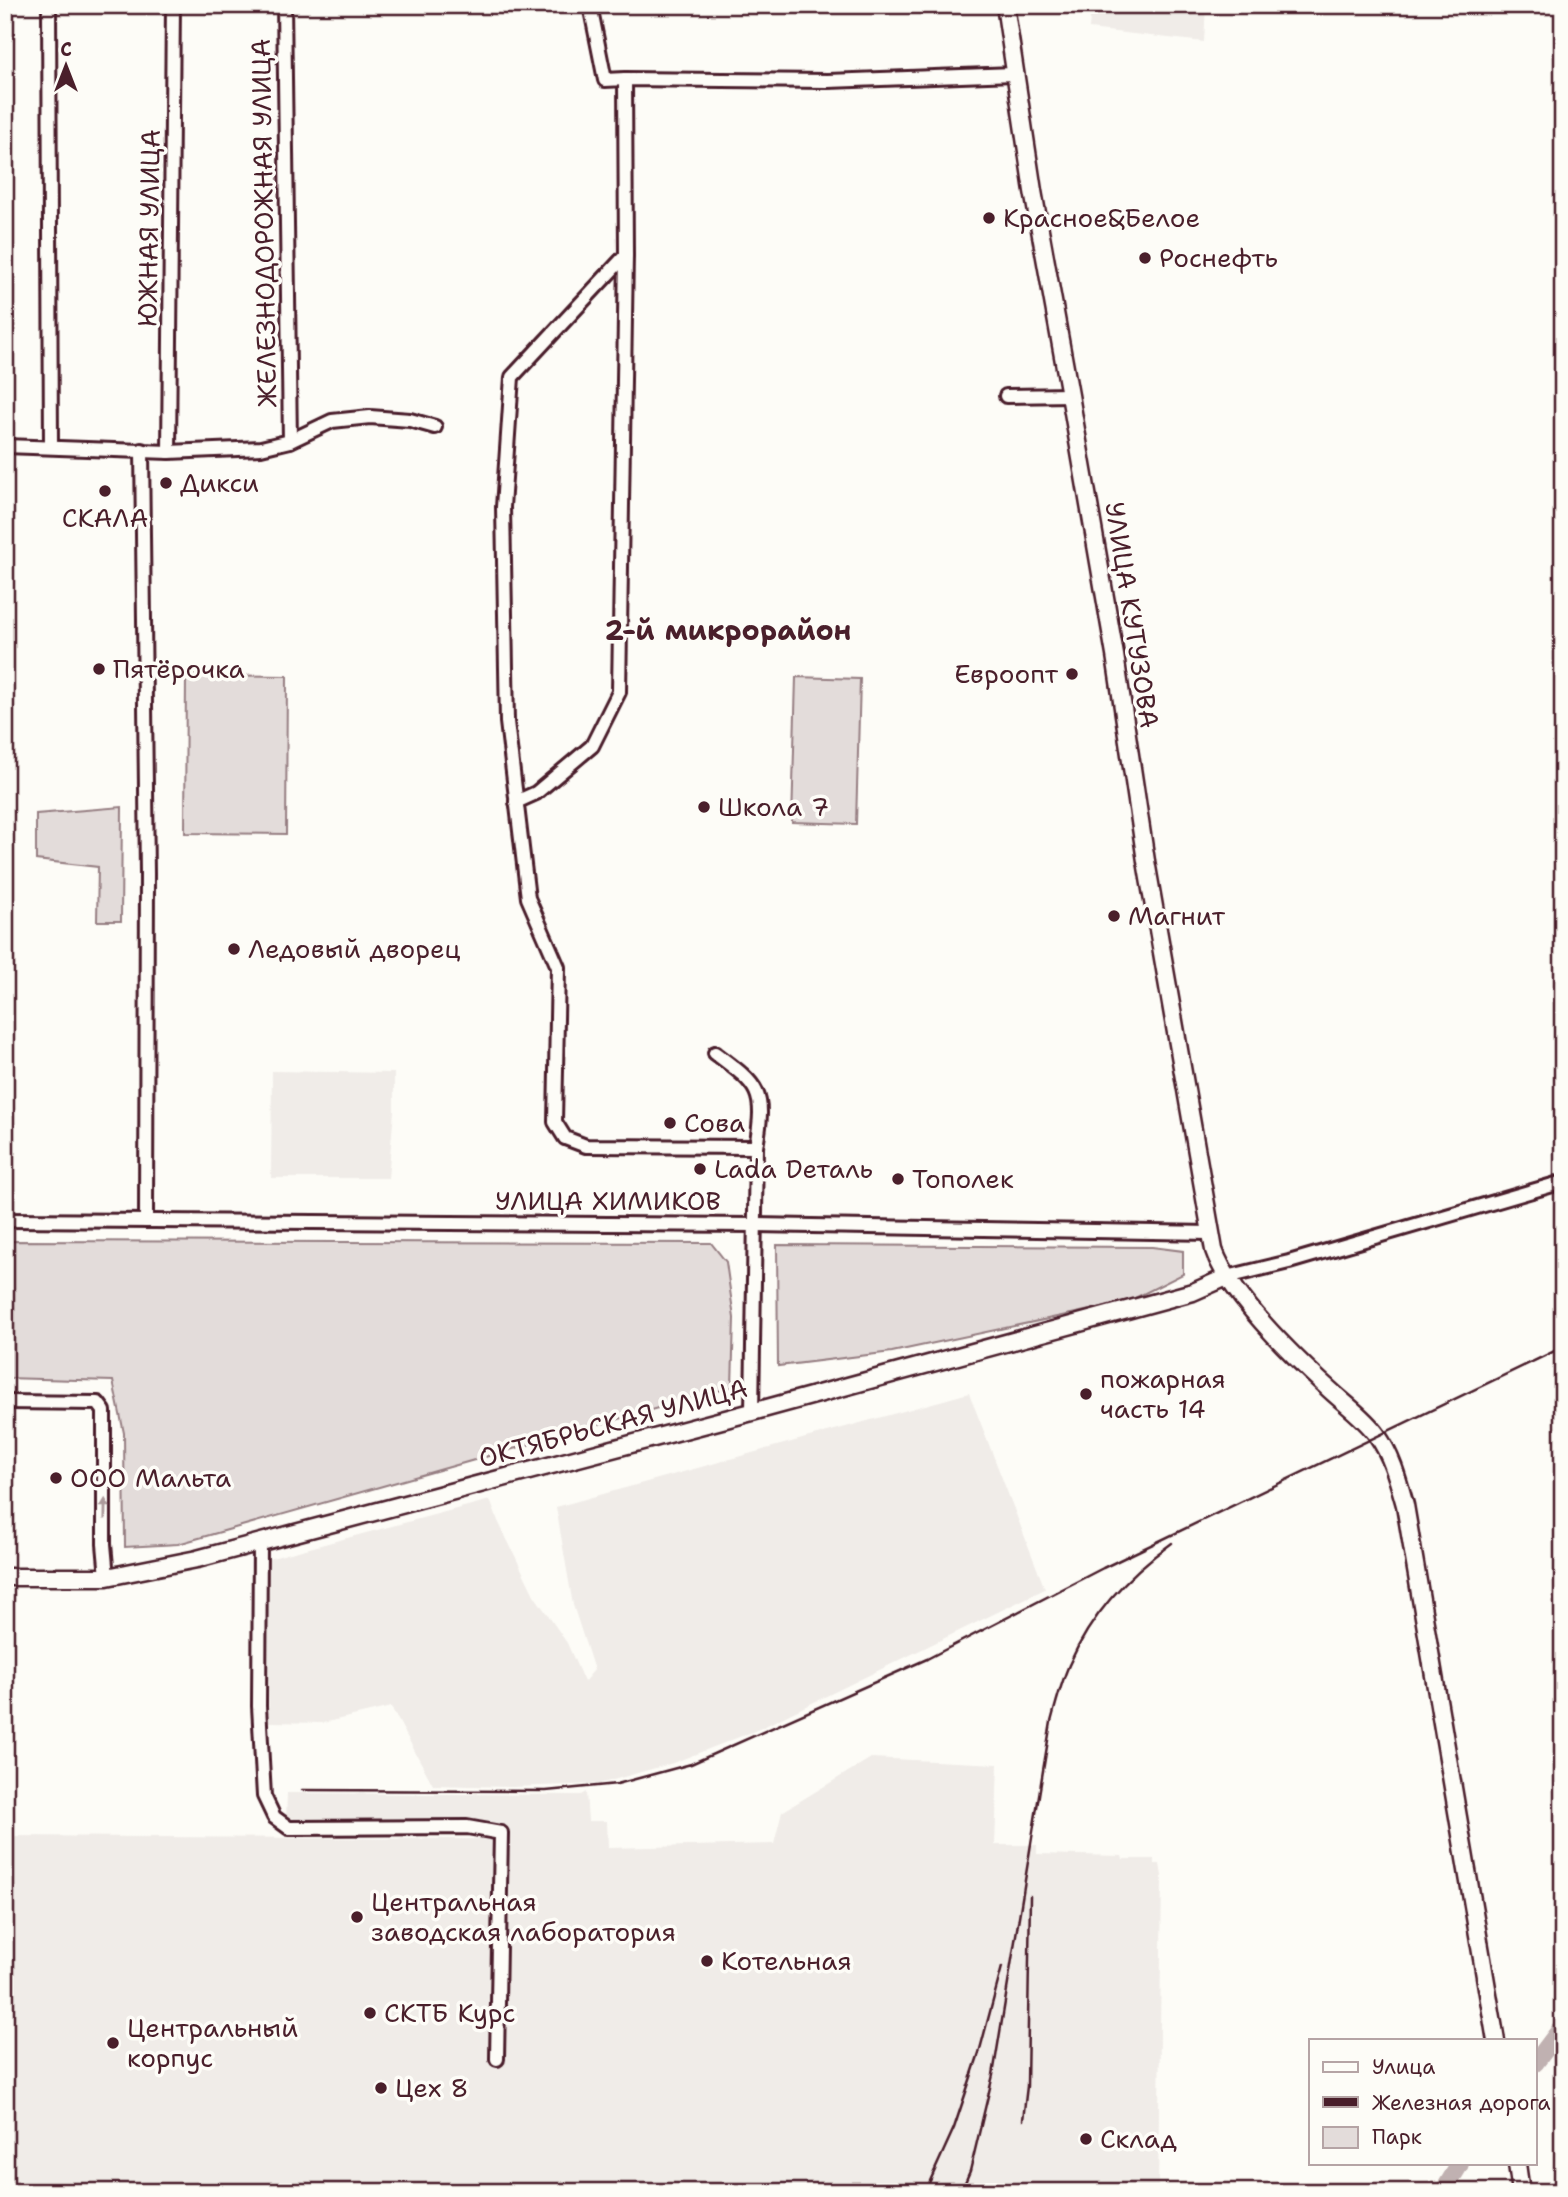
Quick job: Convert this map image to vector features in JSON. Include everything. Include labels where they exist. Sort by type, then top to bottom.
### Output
[{"type":"main road","name":"УЛИЦА КУТУЗОВА","points":[[1005,5],[1033,191],[1115,655],[1146,861],[1210,1233],[1217,1261],[1246,1303],[1371,1429],[1395,1469],[1405,1505],[1496,2039]]},
{"type":"main road","name":"ОКТЯБРЬСКАЯ УЛИЦА","points":[[5,1577],[107,1577],[197,1559],[1193,1292],[1227,1277]]},
{"type":"main road","points":[[1517,2166],[1521,2192]]},
{"type":"street","points":[[49,5],[51,447]]},
{"type":"street","name":"ЮЖНАЯ УЛИЦА","points":[[169,452],[173,5]]},
{"type":"street","name":"ЖЕЛЕЗНОДОРОЖНАЯ УЛИЦА","points":[[284,5],[290,441]]},
{"type":"street","points":[[590,5],[605,80],[828,81],[1014,74]]},
{"type":"street","points":[[516,802],[536,793],[592,746],[619,692],[626,254],[625,79]]},
{"type":"street","points":[[626,254],[512,377],[503,507],[507,722],[528,898],[558,967],[555,1122],[565,1138],[586,1146],[756,1147]]},
{"type":"street","points":[[1006,396],[1070,395]]},
{"type":"street","points":[[5,446],[169,452],[261,449],[290,441],[332,421],[358,418],[410,420],[435,427]]},
{"type":"street","points":[[142,450],[147,873],[146,1221]]},
{"type":"street","points":[[715,1053],[747,1077],[760,1098],[756,1147],[752,1412]]},
{"type":"street","points":[[1227,1277],[1289,1262],[1563,1182]]},
{"type":"street","name":"УЛИЦА ХИМИКОВ","points":[[5,1220],[755,1225],[1210,1233]]},
{"type":"street","points":[[5,1402],[98,1404],[104,1411],[104,1544],[107,1577]]},
{"type":"street","points":[[260,1542],[259,1706],[264,1796],[274,1817],[289,1828],[467,1828],[501,1833],[497,2059]]},
{"type":"shaded area","points":[[1091,5],[1206,5],[1204,42],[1089,29]]},
{"type":"shaded area","points":[[272,1071],[394,1073],[394,1111],[388,1178],[271,1178]]},
{"type":"shaded area","points":[[969,1393],[1045,1589],[757,1730],[673,1763],[599,1784],[511,1787],[433,1785],[391,1707],[323,1723],[269,1722],[268,1559],[490,1500],[534,1595],[567,1643],[584,1682],[594,1670],[573,1605],[556,1507]]},
{"type":"shaded area","points":[[871,1758],[998,1764],[995,1845],[1037,1845],[1037,1854],[1122,1856],[1123,1859],[1154,1859],[1154,1864],[1160,1864],[1158,2192],[5,2192],[5,1836],[482,1839],[481,1820],[286,1820],[287,1793],[581,1795],[586,1792],[588,1821],[607,1821],[608,1848],[774,1844],[782,1812]]},
{"type":"green space","points":[[186,675],[287,676],[286,834],[185,833]]},
{"type":"green space","points":[[796,677],[860,679],[856,824],[792,822]]},
{"type":"green space","points":[[122,807],[121,921],[97,921],[98,867],[36,860],[36,814]]},
{"type":"green space","points":[[5,1241],[711,1243],[726,1262],[734,1318],[732,1387],[178,1544],[125,1547],[124,1433],[113,1381],[5,1378]]},
{"type":"green space","points":[[777,1245],[1152,1247],[1183,1251],[1183,1274],[1131,1300],[1090,1310],[892,1352],[778,1366]]},
{"type":"waterway","points":[[1536,2062],[1563,2026]]},
{"type":"waterway","points":[[1443,2192],[1459,2166]]},
{"type":"railway","points":[[302,1790],[546,1791],[617,1784],[691,1764],[927,1659],[1103,1568],[1563,1347]]},
{"type":"railway","points":[[961,2192],[970,2171],[993,2075],[1051,1722],[1061,1686],[1078,1647],[1099,1613],[1125,1582],[1172,1543]]},
{"type":"railway","points":[[1023,2120],[1027,2086],[1030,1896]]},
{"type":"railway","points":[[925,2192],[954,2128],[979,2053],[1002,1967]]},
{"type":"place","name":"Красное&Белое","points":[[989,218]]},
{"type":"place","name":"Роснефть","points":[[1145,258]]},
{"type":"place","name":"Дикси","points":[[166,483]]},
{"type":"place","name":"СКАЛА","points":[[105,491]]},
{"type":"place","name":"Пятёрочка","points":[[99,669]]},
{"type":"place","name":"Евроопт","points":[[1072,674]]},
{"type":"place","name":"Школа 7","points":[[704,807]]},
{"type":"place","name":"Магнит","points":[[1114,916]]},
{"type":"place","name":"Ледовый дворец","points":[[234,949]]},
{"type":"place","name":"Сова","points":[[670,1123]]},
{"type":"place","name":"Lada Dеталь","points":[[700,1169]]},
{"type":"place","name":"Тополек","points":[[898,1179]]},
{"type":"place","name":"пожарная часть 14","points":[[1086,1394]]},
{"type":"place","name":"ООО Мальта","points":[[56,1478]]},
{"type":"place","name":"Центральная заводская лаборатория","points":[[357,1917]]},
{"type":"place","name":"Котельная","points":[[707,1961]]},
{"type":"place","name":"СКТБ Курс","points":[[370,2013]]},
{"type":"place","name":"Центральный корпус","points":[[113,2043]]},
{"type":"place","name":"Цех 8","points":[[381,2088]]},
{"type":"place","name":"Склад","points":[[1086,2139]]},
{"type":"district","name":"2-й микрорайон","points":[[728,630]]}]
